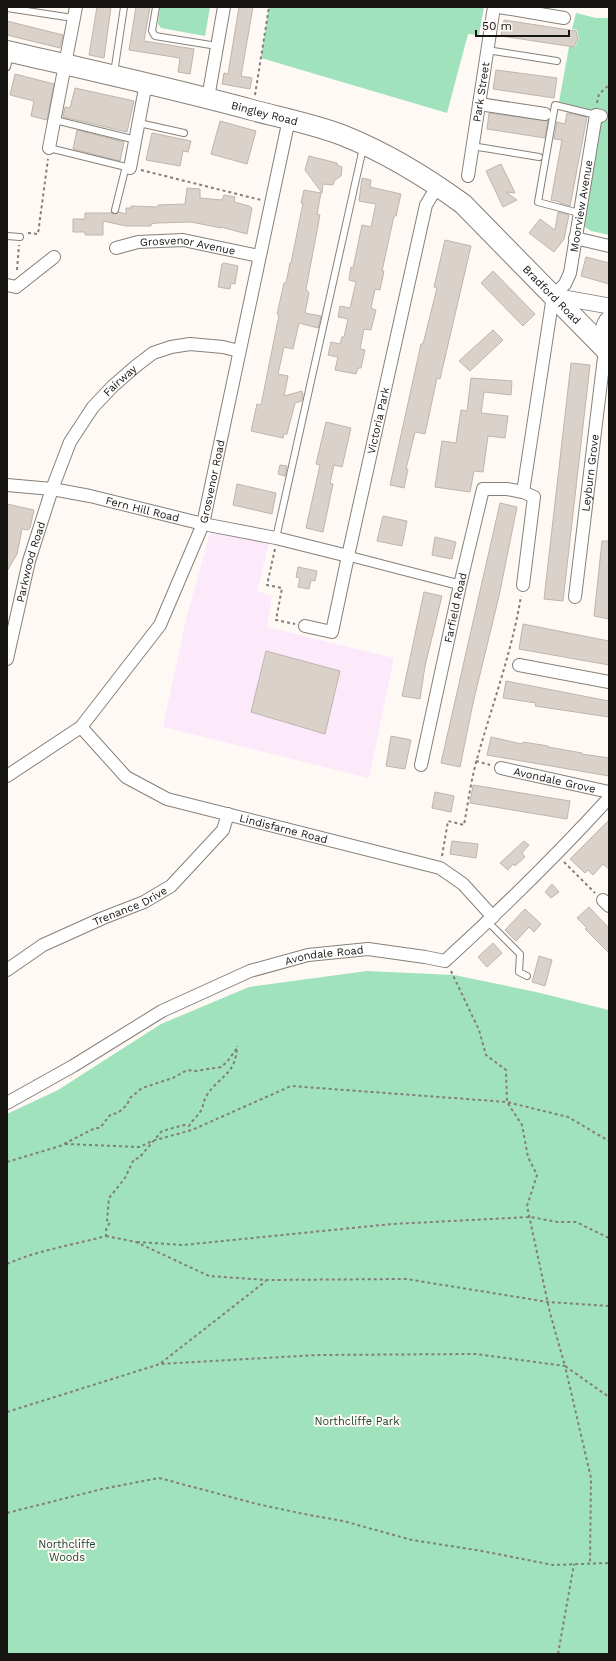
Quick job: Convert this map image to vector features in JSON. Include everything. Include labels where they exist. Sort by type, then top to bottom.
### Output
[{"type":"highway","name":"Bingley Road","points":[[8,57],[66,64],[114,75],[289,119],[341,135],[364,145],[438,185],[463,204],[495,236]]},
{"type":"highway","name":"Bradford Road","points":[[495,236],[607,351]]},
{"type":"street","points":[[208,98],[224,7]]},
{"type":"street","name":"Park Street","points":[[468,176],[494,7]]},
{"type":"street","points":[[499,7],[564,18]]},
{"type":"street","points":[[49,148],[66,64],[74,12]]},
{"type":"street","points":[[128,167],[136,140],[146,83]]},
{"type":"street","points":[[479,104],[545,114]]},
{"type":"street","name":"Moorview Avenue","points":[[553,296],[565,284],[570,273],[579,213],[598,115]]},
{"type":"street","name":"Grosvenor Road","points":[[7,776],[81,727],[160,625],[203,524],[289,119]]},
{"type":"street","name":"Victoria Park","points":[[305,626],[332,632],[426,205],[438,185]]},
{"type":"street","points":[[575,238],[609,246]]},
{"type":"street","name":"Grosvenor Avenue","points":[[116,248],[138,242],[183,240],[259,256]]},
{"type":"street","points":[[12,286],[54,257]]},
{"type":"street","points":[[523,585],[534,497],[523,492],[553,296],[609,306]]},
{"type":"street","points":[[607,351],[603,330],[605,322],[609,318]]},
{"type":"street","name":"Fairway","points":[[52,489],[70,442],[93,407],[113,386],[153,353],[171,347],[190,344],[223,347],[239,351]]},
{"type":"street","name":"Leyburn Grove","points":[[575,597],[607,351]]},
{"type":"street","name":"Fern Hill Road","points":[[7,485],[52,489],[90,496],[203,524],[277,538],[348,556]]},
{"type":"street","name":"Parkwood Road","points":[[7,659],[29,561],[52,489]]},
{"type":"street","name":"Farfield Road","points":[[421,765],[460,585],[483,490],[523,492]]},
{"type":"street","points":[[348,556],[460,585]]},
{"type":"street","points":[[520,665],[609,682]]},
{"type":"street","name":"Lindisfarne Road","points":[[81,727],[126,777],[167,799],[440,868],[463,884],[491,919]]},
{"type":"street","name":"Avondale Grove","points":[[502,768],[609,792]]},
{"type":"street","name":"Avondale Road","points":[[7,1103],[74,1066],[162,1011],[250,971],[308,955],[368,949],[445,961],[491,919],[556,855],[609,798]]},
{"type":"street","name":"Trenance Drive","points":[[7,970],[43,944],[144,902],[171,886],[223,830],[228,814]]},
{"type":"lane","points":[[114,75],[124,7]]},
{"type":"lane","points":[[156,7],[152,31],[155,36],[217,46]]},
{"type":"lane","points":[[7,8],[74,12]]},
{"type":"lane","points":[[487,50],[557,61]]},
{"type":"lane","points":[[579,213],[538,202],[555,105],[598,115]]},
{"type":"lane","points":[[55,120],[136,140]]},
{"type":"lane","points":[[139,123],[184,133]]},
{"type":"lane","points":[[277,538],[364,145]]},
{"type":"lane","points":[[472,146],[539,157]]},
{"type":"lane","points":[[49,148],[128,167],[115,210]]},
{"type":"lane","points":[[7,236],[20,237]]},
{"type":"lane","points":[[491,919],[520,954],[520,972],[527,976]]},
{"type":"path","points":[[252,110],[269,7]]},
{"type":"path","points":[[598,115],[599,94],[609,85]]},
{"type":"path","points":[[12,286],[20,232],[38,234],[49,148]]},
{"type":"path","points":[[128,167],[271,202]]},
{"type":"path","points":[[277,538],[267,585],[282,588],[276,620],[305,626]]},
{"type":"path","points":[[440,868],[448,820],[464,825],[476,761],[506,661],[518,614],[523,585]]},
{"type":"path","points":[[556,855],[607,900]]},
{"type":"path","points":[[454,975],[479,1030],[486,1054],[506,1070],[507,1102],[522,1125],[528,1157],[537,1175],[527,1206],[548,1302],[565,1366],[591,1478],[590,1564]]},
{"type":"path","points":[[7,1162],[65,1144],[95,1128],[100,1128],[111,1114],[118,1113],[127,1105],[130,1098],[142,1088],[173,1078],[187,1070],[195,1071],[221,1067],[233,1055],[237,1046],[235,1062],[232,1068],[206,1095],[200,1113],[194,1117],[188,1126],[184,1125],[162,1130],[139,1158],[134,1159],[125,1178],[109,1198],[108,1220],[110,1225],[106,1230],[106,1236]]},
{"type":"path","points":[[65,1144],[140,1147],[152,1141],[192,1130],[291,1086],[507,1102],[568,1117],[609,1141]]},
{"type":"path","points":[[7,1264],[20,1258],[82,1240],[106,1236],[136,1242],[183,1245],[392,1224],[530,1217],[558,1222],[576,1222],[609,1238]]},
{"type":"path","points":[[136,1242],[209,1276],[267,1280],[406,1279],[548,1302],[609,1306]]},
{"type":"path","points":[[160,1364],[267,1280]]},
{"type":"path","points":[[7,1412],[160,1364],[317,1355],[476,1354],[565,1366],[609,1397]]},
{"type":"path","points":[[7,1513],[102,1489],[159,1478],[257,1504],[343,1521],[412,1540],[482,1551],[553,1565],[609,1564]]},
{"type":"path","points":[[558,1654],[574,1564]]},
{"type":"shaded area","points":[[211,530],[269,543],[257,591],[272,596],[267,627],[394,658],[369,778],[163,727],[187,615]]},
{"type":"green space","points":[[160,7],[210,7],[205,36],[161,28],[158,24]]},
{"type":"green space","points":[[269,7],[484,7],[479,35],[468,34],[447,113],[261,58]]},
{"type":"green space","points":[[576,13],[596,18],[607,18],[609,20],[609,235],[591,231],[582,225],[601,113],[559,102],[569,47],[575,47],[579,38],[577,30],[572,29]]},
{"type":"green space","name":"Northcliffe Park","points":[[367,971],[454,975],[536,992],[609,1010],[609,1654],[7,1654],[7,1114],[58,1090],[161,1024],[249,987]]},
{"type":"building","points":[[97,7],[111,7],[104,58],[89,55]]},
{"type":"building","points":[[136,7],[150,7],[144,41],[194,49],[190,74],[178,72],[180,58],[129,50]]},
{"type":"building","points":[[239,7],[253,7],[241,76],[252,78],[250,89],[222,84],[224,73],[228,74]]},
{"type":"building","points":[[504,20],[576,31],[578,38],[574,47],[501,36]]},
{"type":"building","points":[[7,21],[63,35],[60,48],[7,35]]},
{"type":"building","points":[[496,70],[557,78],[554,98],[493,89]]},
{"type":"building","points":[[15,74],[54,84],[47,120],[31,116],[34,101],[10,95]]},
{"type":"building","points":[[75,88],[134,101],[127,132],[63,117],[65,107],[70,108]]},
{"type":"building","points":[[489,113],[548,121],[545,138],[487,129]]},
{"type":"building","points":[[567,113],[587,117],[570,206],[551,200],[562,140],[554,139],[557,122],[565,124]]},
{"type":"building","points":[[220,121],[256,131],[247,164],[211,154]]},
{"type":"building","points":[[77,130],[124,142],[120,161],[73,149]]},
{"type":"building","points":[[152,133],[191,141],[188,152],[183,151],[180,166],[146,160]]},
{"type":"building","points":[[309,156],[337,163],[337,165],[342,167],[341,176],[334,181],[333,185],[323,184],[322,193],[305,170]]},
{"type":"building","points":[[501,164],[515,193],[506,192],[517,200],[503,207],[486,171]]},
{"type":"building","points":[[362,178],[371,180],[370,187],[401,194],[396,216],[394,216],[382,271],[384,271],[380,290],[375,289],[371,308],[376,310],[371,330],[364,329],[360,349],[365,350],[361,368],[358,368],[356,374],[335,370],[338,357],[328,355],[331,342],[340,344],[342,337],[344,337],[348,319],[338,317],[340,306],[350,308],[356,282],[349,280],[351,267],[353,268],[362,225],[371,227],[376,204],[359,201]]},
{"type":"building","points":[[187,188],[200,189],[200,198],[222,200],[224,195],[235,197],[234,202],[252,208],[247,234],[221,227],[191,222],[156,223],[151,224],[151,226],[126,226],[103,221],[103,235],[85,235],[85,232],[73,232],[73,219],[85,219],[85,213],[111,212],[114,214],[119,212],[126,214],[126,208],[131,208],[131,206],[158,207],[158,205],[185,204]]},
{"type":"building","points":[[304,190],[321,193],[317,214],[320,215],[306,289],[309,293],[305,313],[321,316],[318,328],[299,323],[293,349],[284,347],[278,374],[288,376],[284,396],[302,391],[303,395],[302,401],[295,403],[287,434],[284,434],[283,438],[251,431],[257,404],[261,405],[279,315],[277,314],[284,283],[286,283],[291,263],[303,203],[301,203]]},
{"type":"building","points":[[558,212],[569,215],[564,239],[554,252],[529,233],[540,219],[555,230]]},
{"type":"building","points":[[445,240],[471,246],[440,379],[437,378],[425,434],[415,432],[406,469],[408,469],[404,488],[390,485],[421,344],[423,344],[437,288],[434,287]]},
{"type":"building","points":[[586,257],[609,263],[609,284],[581,276]]},
{"type":"building","points":[[224,263],[238,266],[235,284],[231,283],[230,289],[218,287],[222,264]]},
{"type":"building","points":[[493,271],[535,314],[523,326],[481,283]]},
{"type":"building","points":[[493,330],[503,340],[470,371],[459,361]]},
{"type":"building","points":[[571,363],[590,365],[563,601],[544,599]]},
{"type":"building","points":[[471,378],[512,381],[511,395],[484,392],[481,413],[508,416],[505,438],[488,436],[483,472],[474,471],[470,492],[435,487],[442,441],[456,443],[461,410],[467,411]]},
{"type":"building","points":[[326,422],[351,428],[342,467],[334,465],[330,483],[333,484],[323,532],[306,528],[320,465],[316,464]]},
{"type":"building","points":[[280,465],[287,466],[285,476],[278,474]]},
{"type":"building","points":[[237,484],[276,493],[272,514],[233,505]]},
{"type":"building","points":[[500,503],[517,507],[499,596],[473,703],[460,767],[441,763]]},
{"type":"building","points":[[7,504],[34,510],[30,528],[28,530],[22,529],[17,554],[7,571]]},
{"type":"building","points":[[383,516],[407,521],[402,546],[377,541]]},
{"type":"building","points":[[435,537],[456,542],[452,559],[432,555]]},
{"type":"building","points":[[602,541],[609,541],[609,619],[594,616]]},
{"type":"building","points":[[298,567],[317,571],[315,581],[311,580],[309,589],[298,587],[300,578],[296,577]]},
{"type":"building","points":[[424,592],[442,596],[425,666],[420,699],[402,696]]},
{"type":"building","points":[[523,624],[609,641],[609,665],[519,649]]},
{"type":"building","points":[[266,651],[340,671],[325,734],[251,712]]},
{"type":"building","points":[[506,681],[609,701],[609,717],[535,706],[536,703],[503,698]]},
{"type":"building","points":[[391,736],[411,740],[405,769],[386,766]]},
{"type":"building","points":[[491,737],[522,744],[523,742],[548,746],[582,754],[609,758],[609,776],[487,755]]},
{"type":"building","points":[[473,785],[570,801],[567,819],[470,803]]},
{"type":"building","points":[[435,792],[454,796],[451,812],[432,808]]},
{"type":"building","points":[[609,820],[609,869],[603,864],[593,875],[588,870],[585,873],[570,859]]},
{"type":"building","points":[[452,841],[478,844],[476,858],[450,854]]},
{"type":"building","points":[[524,841],[529,845],[522,853],[525,857],[515,866],[513,864],[508,870],[500,863]]},
{"type":"building","points":[[552,884],[559,892],[551,898],[545,892]]},
{"type":"building","points":[[589,907],[609,928],[609,953],[585,929],[587,928],[577,918]]},
{"type":"building","points":[[525,909],[541,924],[534,932],[529,927],[516,941],[505,930]]},
{"type":"building","points":[[493,943],[502,953],[487,967],[478,957]]},
{"type":"building","points":[[539,956],[552,960],[545,986],[532,982]]},
{"type":"park label","name":"Northcliffe Woods","points":[[67,1550]]}]
